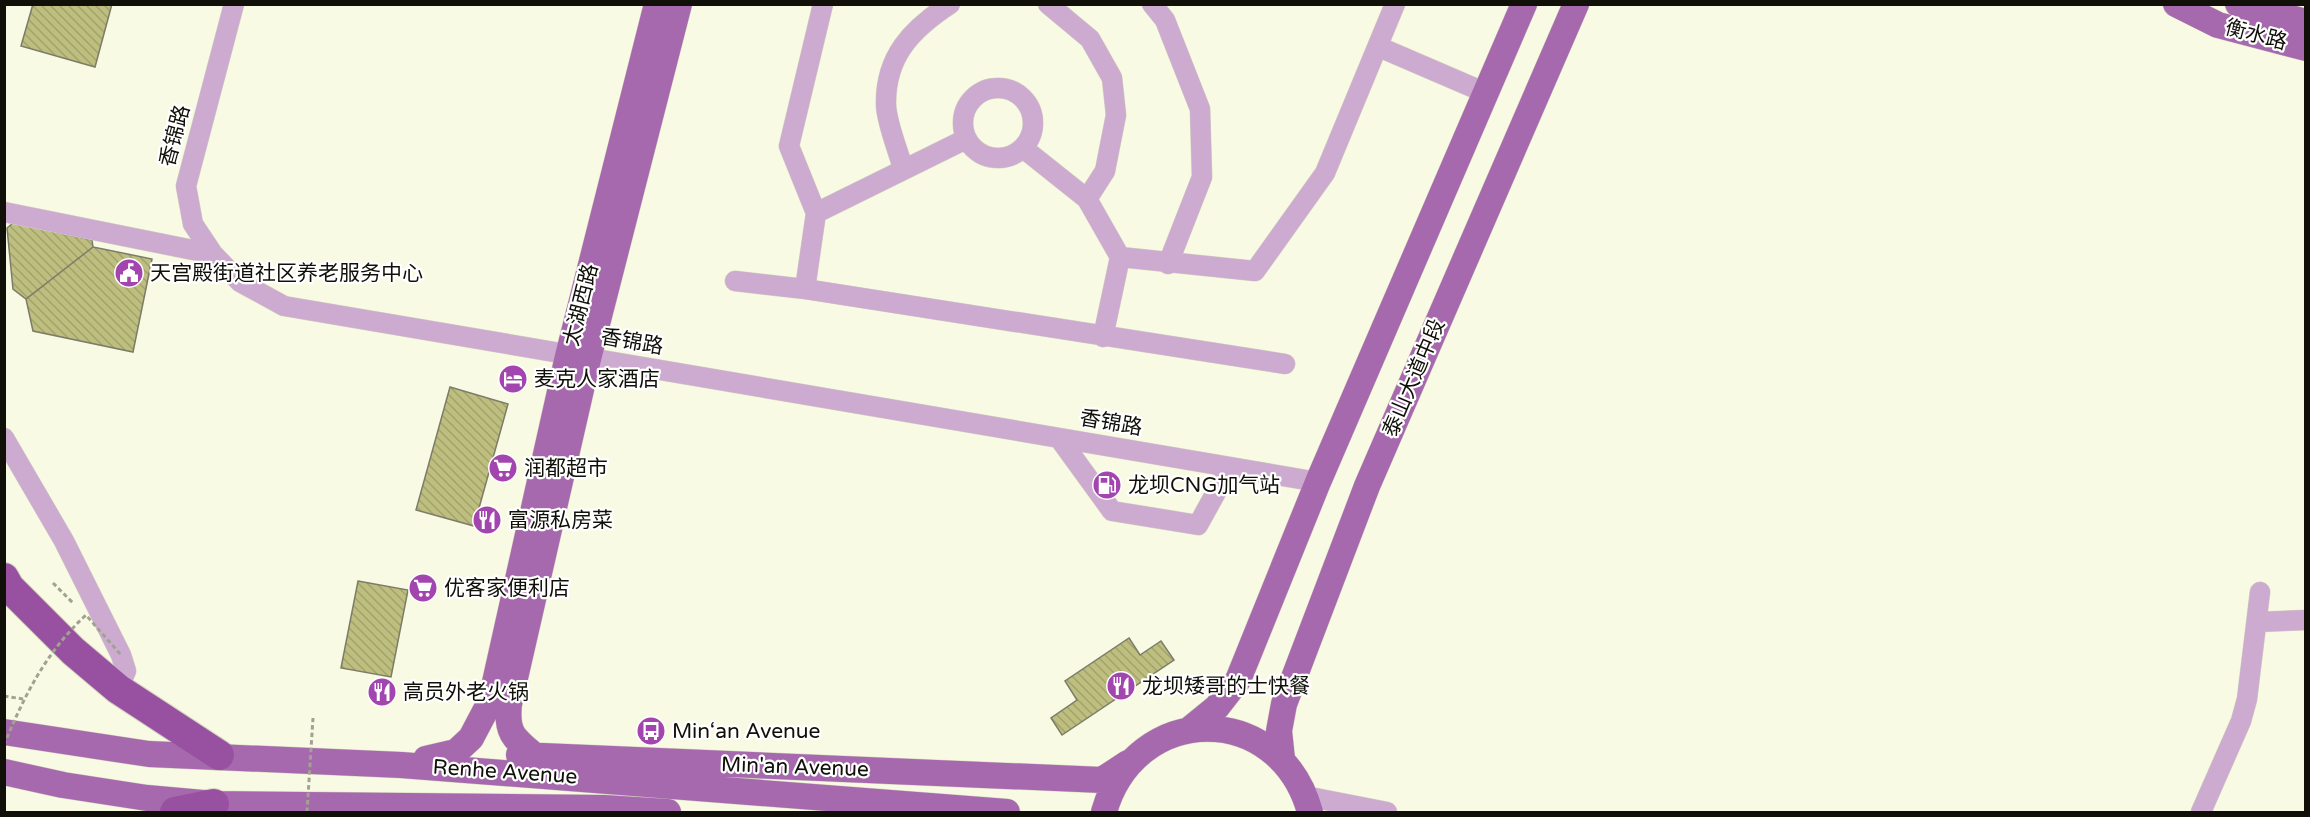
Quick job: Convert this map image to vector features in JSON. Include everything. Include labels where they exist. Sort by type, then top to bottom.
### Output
[{"type":"highway","points":[[6,582],[73,651],[118,689],[219,755]]},
{"type":"highway","points":[[175,813],[214,804]]},
{"type":"main road","name":"太湖西路","points":[[534,755],[516,741],[507,724],[509,704],[578,357],[657,4]]},
{"type":"main road","name":"太湖西路","points":[[456,752],[471,738],[491,700],[578,357],[679,4]]},
{"type":"main road","points":[[1190,729],[1217,707],[1238,680],[1318,482],[1524,4]]},
{"type":"main road","name":"泰山大道中段","points":[[1282,759],[1279,731],[1284,704],[1367,486],[1576,4]]},
{"type":"main road","name":"衡水路","points":[[2176,4],[2218,25],[2306,48]]},
{"type":"main road","name":"衡水路","points":[[2238,4],[2300,18]]},
{"type":"main road","points":[[1104,813],[1109,793],[1128,763],[1156,741],[1190,729],[1225,729],[1264,744],[1282,759],[1296,776],[1308,804]]},
{"type":"main road","name":"Renhe Avenue","points":[[4,732],[149,754],[219,755],[401,765],[1007,813]]},
{"type":"main road","points":[[401,765],[456,752]]},
{"type":"main road","name":"Min'an Avenue","points":[[456,752],[1102,780],[1128,763]]},
{"type":"main road","name":"Renhe Avenue","points":[[4,772],[74,787],[214,804],[405,810],[604,808],[668,813]]},
{"type":"street","name":"香锦路","points":[[234,4],[186,186],[193,224],[213,254],[240,282],[284,306],[1318,482]]},
{"type":"street","points":[[903,169],[886,106],[890,72],[903,43],[925,21],[951,4]]},
{"type":"street","points":[[1048,4],[1090,39],[1112,78],[1116,115],[1105,171],[1087,199]]},
{"type":"street","points":[[1152,4],[1165,20],[1200,109],[1202,177],[1168,264]]},
{"type":"street","points":[[1120,257],[1168,264],[1256,271],[1325,173],[1395,4]]},
{"type":"street","points":[[805,289],[816,213],[789,146],[824,5]]},
{"type":"street","points":[[1379,47],[1486,93]]},
{"type":"street","points":[[1002,88],[1022,98],[1032,117],[1029,139],[1023,148],[1003,158],[992,158],[972,148],[966,139],[963,118],[966,107],[981,92],[1002,88]]},
{"type":"street","points":[[816,213],[966,139]]},
{"type":"street","points":[[1023,148],[1087,199],[1120,257],[1103,337]]},
{"type":"street","points":[[4,212],[213,254]]},
{"type":"street","points":[[735,281],[805,289],[1285,364]]},
{"type":"street","points":[[4,438],[64,541],[121,655],[126,671],[118,689]]},
{"type":"street","points":[[1059,438],[1112,511],[1122,513],[1198,525],[1230,467]]},
{"type":"street","points":[[2201,813],[2241,721],[2247,699],[2260,592]]},
{"type":"street","points":[[2257,622],[2306,621]]},
{"type":"street","points":[[1308,804],[1387,813]]},
{"type":"path","points":[[53,583],[77,607]]},
{"type":"path","points":[[4,745],[23,699],[45,661],[86,615],[121,655]]},
{"type":"path","points":[[4,696],[23,699]]},
{"type":"path","points":[[308,813],[313,718]]},
{"type":"building","points":[[33,4],[112,4],[95,67],[21,46]]},
{"type":"building","points":[[13,223],[92,240],[93,247],[26,299],[13,289],[7,228]]},
{"type":"building","points":[[93,247],[152,259],[133,352],[33,331],[26,299]]},
{"type":"building","points":[[450,387],[508,404],[474,526],[416,510]]},
{"type":"building","points":[[358,581],[408,590],[391,677],[341,668]]},
{"type":"building","points":[[1129,638],[1140,655],[1161,641],[1174,660],[1062,735],[1051,718],[1077,700],[1065,681]]},
{"type":"place","name":"天宫殿街道社区养老服务中心","points":[[129,273]]},
{"type":"place","name":"麦克人家酒店","points":[[513,379]]},
{"type":"place","name":"润都超市","points":[[503,468]]},
{"type":"place","name":"龙坝CNG加气站","points":[[1107,485]]},
{"type":"place","name":"富源私房菜","points":[[487,520]]},
{"type":"place","name":"优客家便利店","points":[[423,588]]},
{"type":"place","name":"龙坝矮哥的士快餐","points":[[1121,686]]},
{"type":"place","name":"高员外老火锅","points":[[382,692]]},
{"type":"place","name":"Min‘an Avenue","points":[[651,731]]}]
